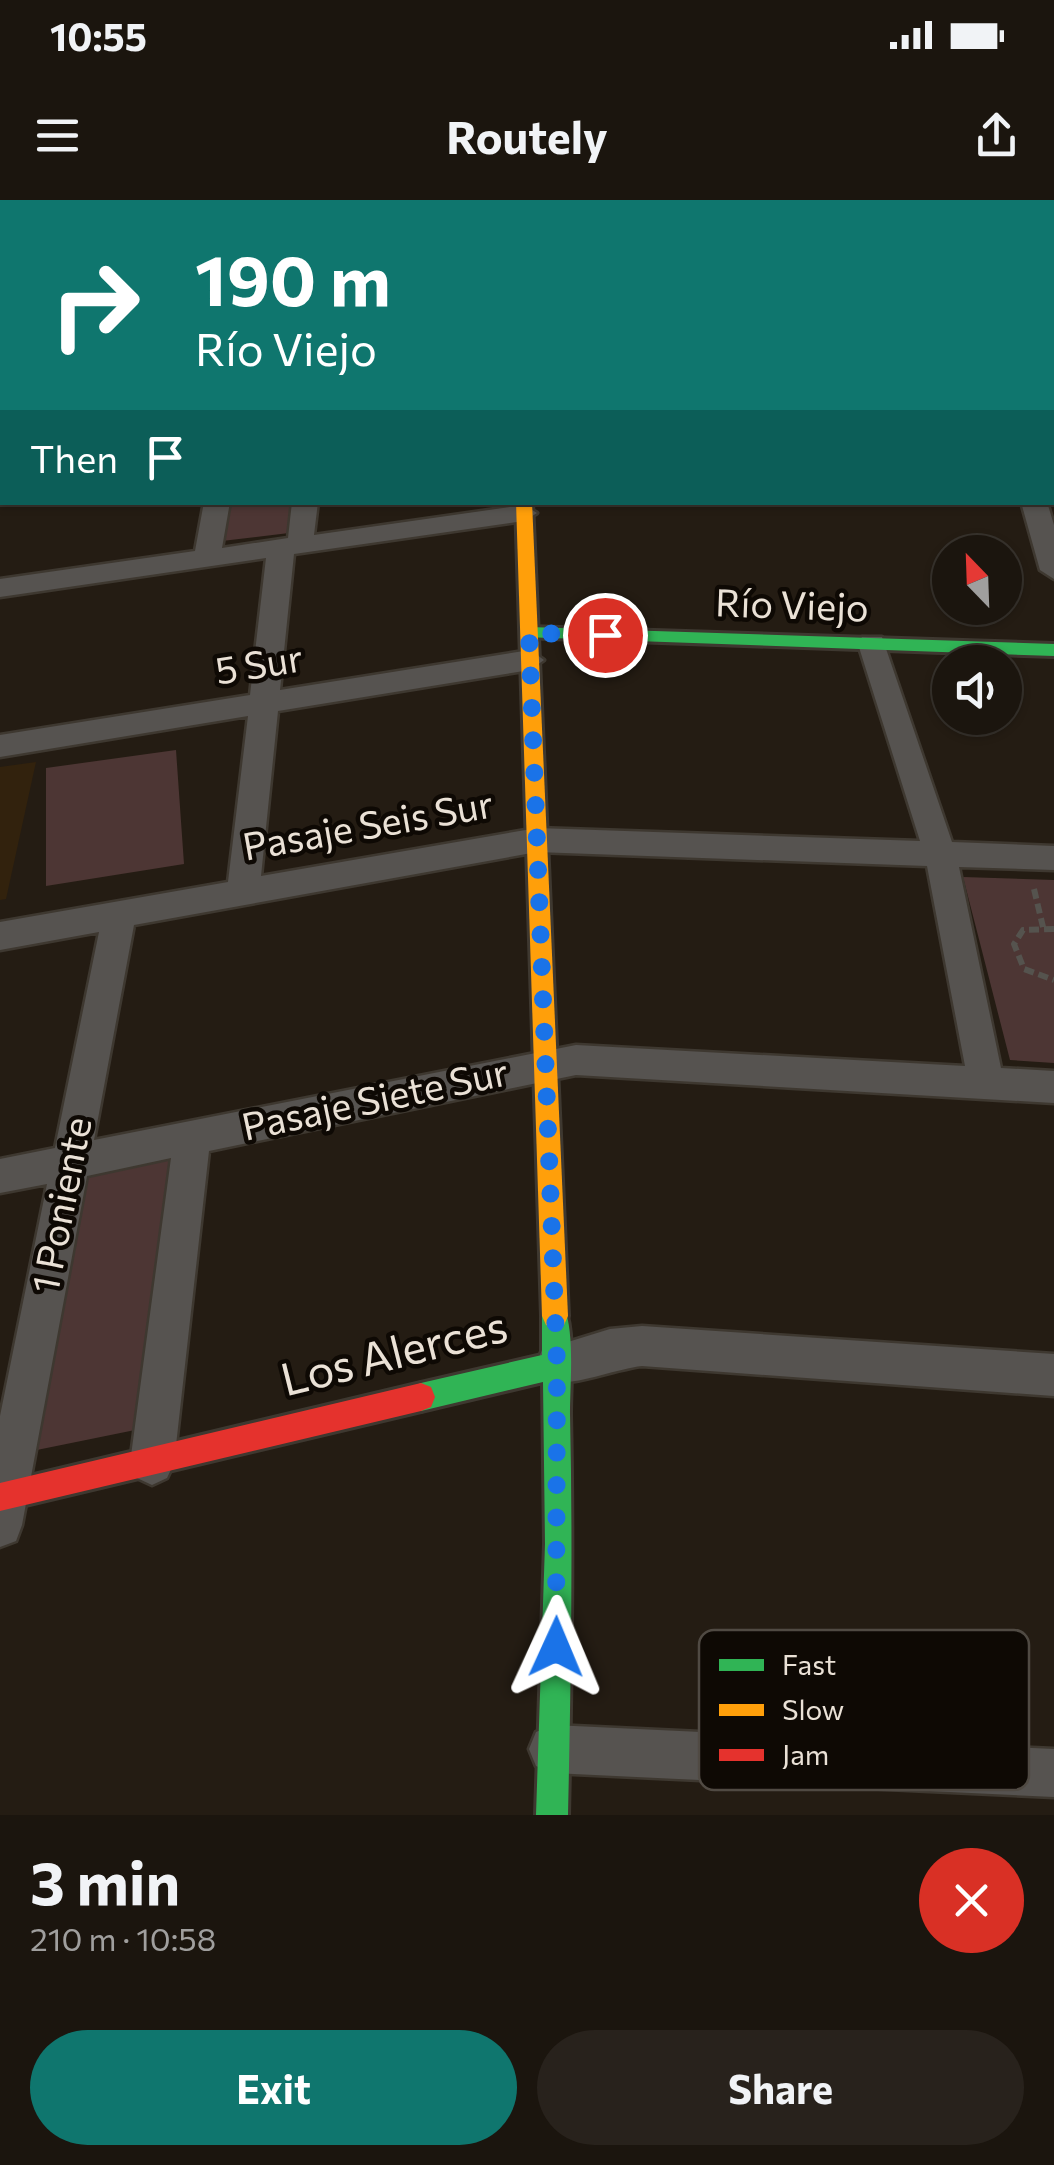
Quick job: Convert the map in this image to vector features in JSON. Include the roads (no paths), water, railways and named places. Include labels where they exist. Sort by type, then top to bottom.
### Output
[{"type":"street","points":[[207,558],[216,505]]},
{"type":"street","points":[[243,892],[264,704],[291,546],[304,505]]},
{"type":"street","points":[[1035,505],[1054,570]]},
{"type":"street","points":[[0,588],[524,508],[557,1365],[559,1544],[552,1815]]},
{"type":"street","points":[[872,644],[941,857],[986,1082]]},
{"type":"street","name":"Río Viejo","points":[[529,646],[872,644],[1054,650]]},
{"type":"street","name":"5 Sur","points":[[0,746],[264,704],[529,646]]},
{"type":"street","name":"Pasaje Seis Sur","points":[[0,936],[536,840],[596,838],[941,857],[1054,858]]},
{"type":"street","name":"1 Poniente","points":[[2,1506],[118,914]]},
{"type":"street","name":"Pasaje Siete Sur","points":[[0,1176],[546,1065],[603,1059],[1054,1086]]},
{"type":"street","points":[[152,1463],[192,1138]]},
{"type":"street","name":"Los Alerces","points":[[2,1506],[152,1463],[610,1349],[642,1346],[1054,1375]]},
{"type":"street","points":[[553,1749],[699,1756]]},
{"type":"street","points":[[1029,1771],[1054,1772]]}]
